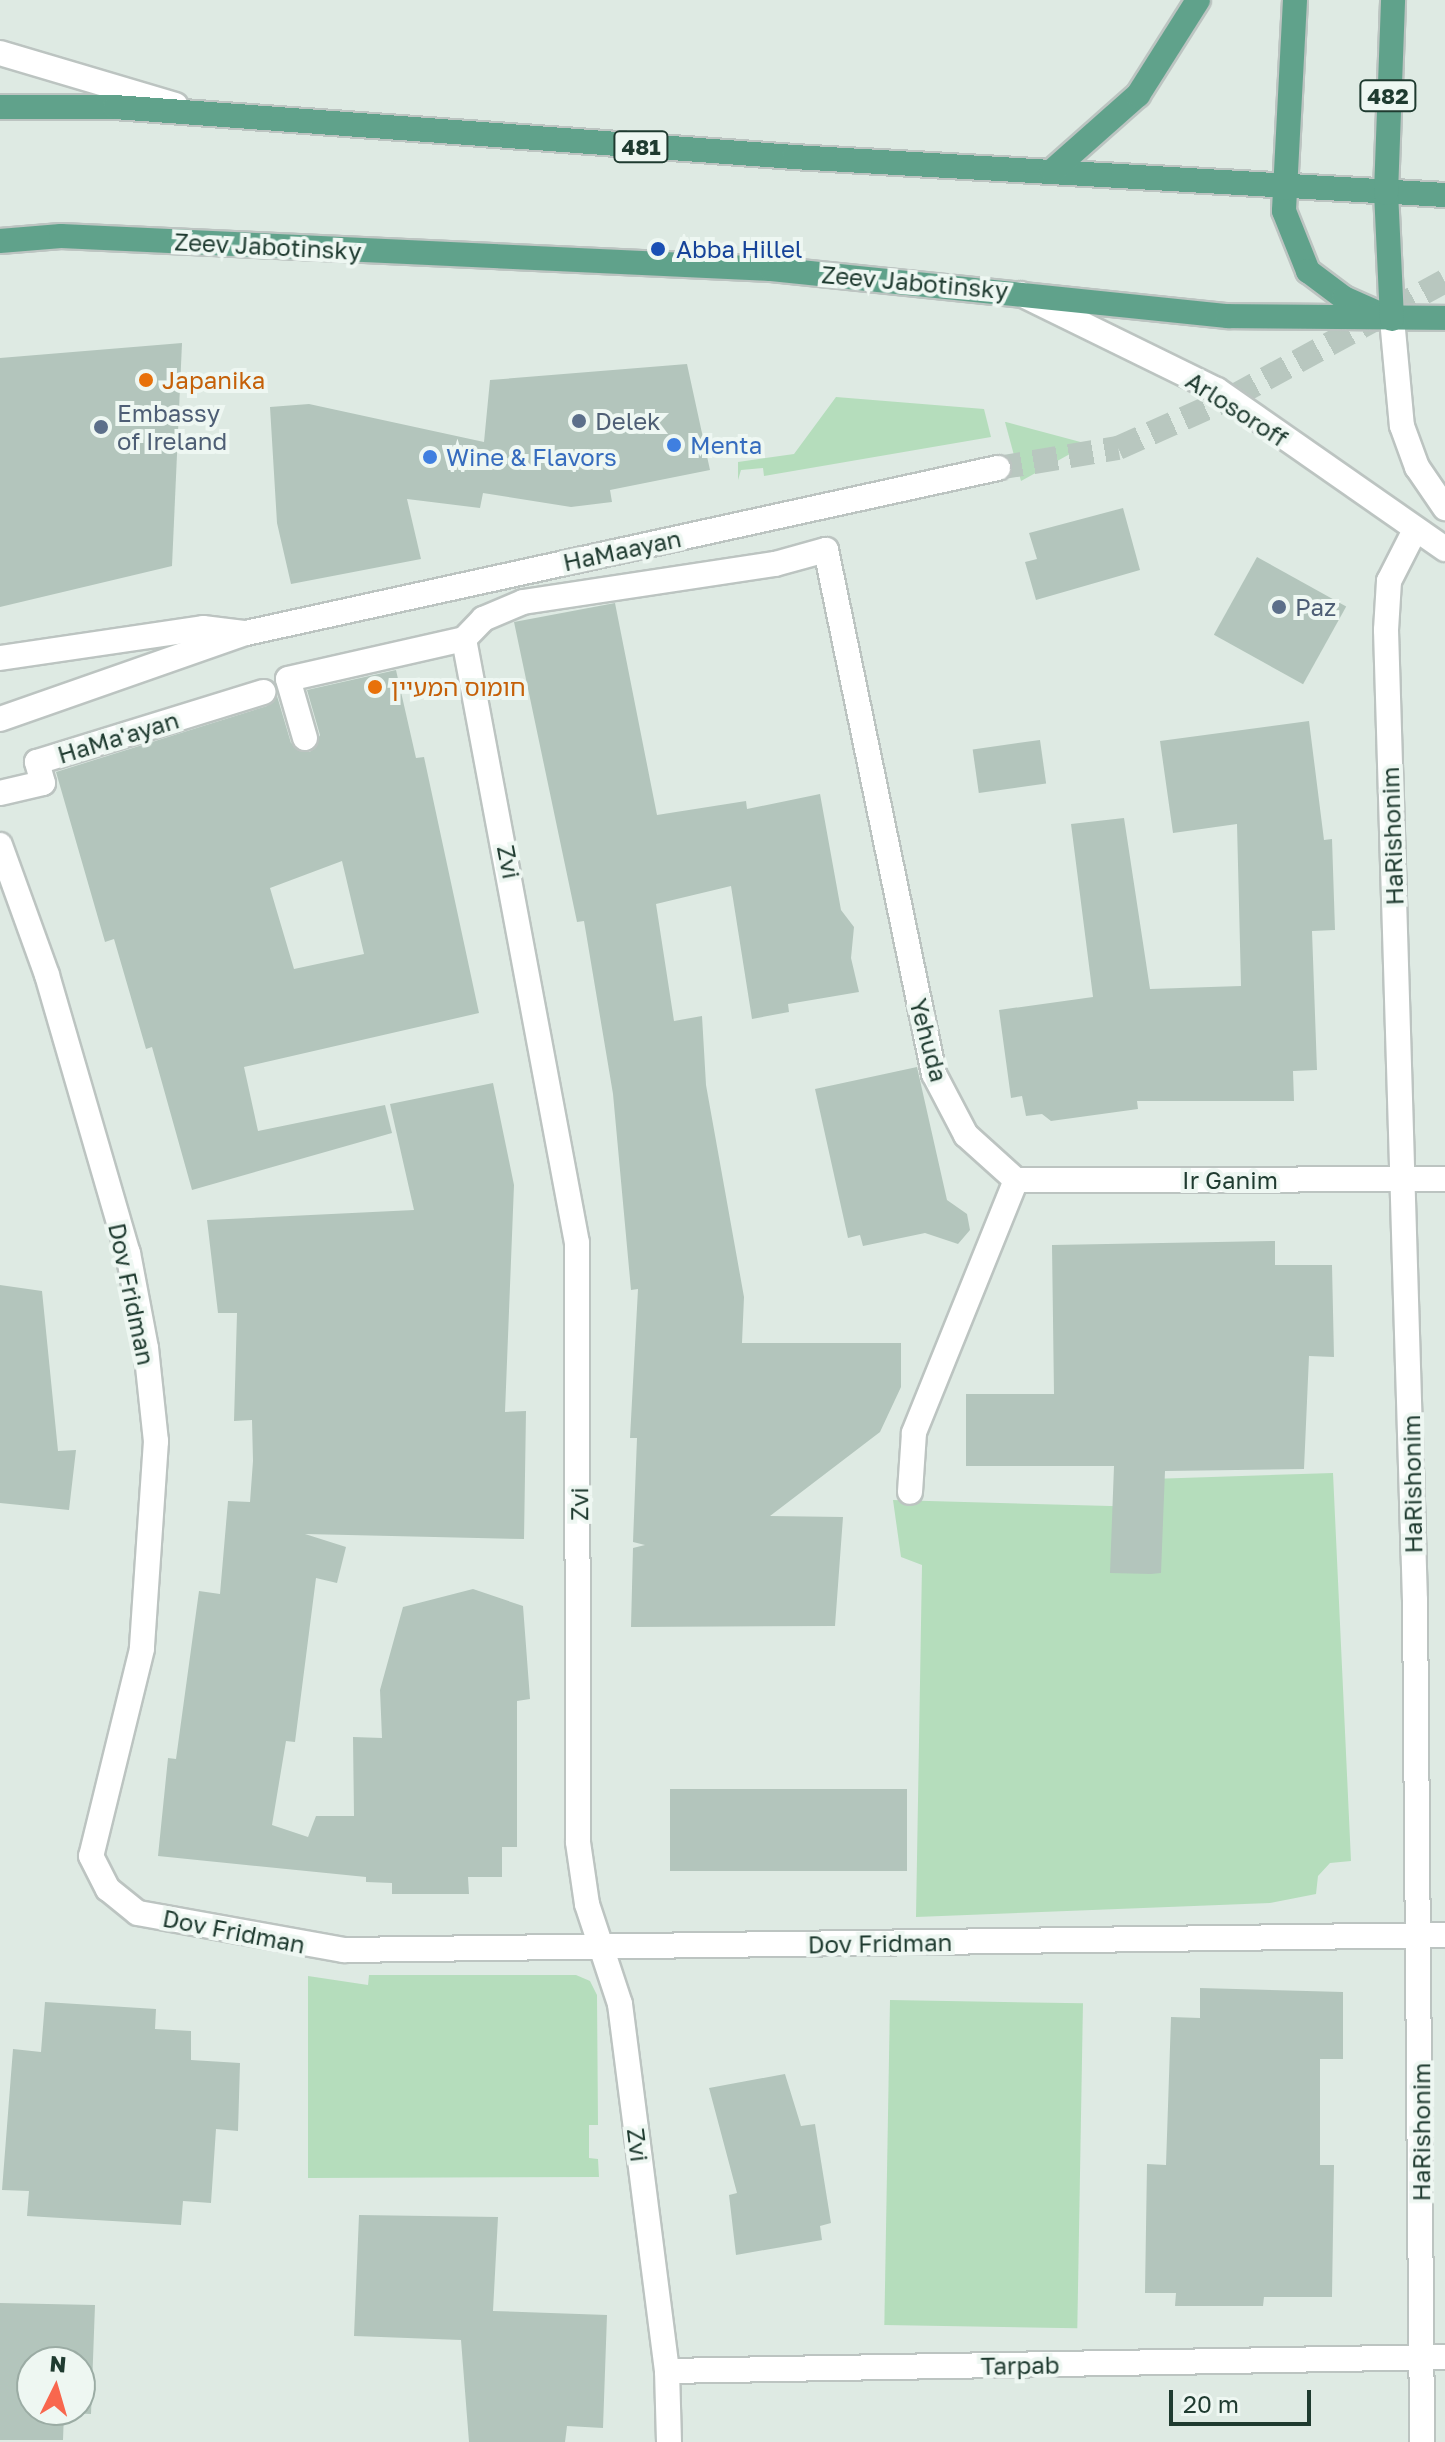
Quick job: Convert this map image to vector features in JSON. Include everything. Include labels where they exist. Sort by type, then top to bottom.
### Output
[{"type":"main road","points":[[1052,171],[1138,95],[1198,0]]},
{"type":"main road","points":[[1295,0],[1284,211],[1308,271],[1344,298],[1392,319]]},
{"type":"main road","name":"482","points":[[1392,319],[1386,193],[1393,0]]},
{"type":"main road","name":"481","points":[[0,107],[208,114],[1283,188],[1445,195]]},
{"type":"main road","name":"Zeev Jabotinsky","points":[[0,241],[61,236],[771,269],[1015,291],[1228,316],[1445,318]]},
{"type":"street","points":[[0,53],[208,114]]},
{"type":"street","name":"Arlosoroff","points":[[1015,291],[1217,390],[1414,532],[1445,549]]},
{"type":"street","points":[[1392,319],[1402,426],[1417,467],[1445,508]]},
{"type":"street","name":"HaMaayan","points":[[0,719],[246,633],[998,468]]},
{"type":"street","name":"HaRishonim","points":[[1414,532],[1389,581],[1386,630],[1405,1180],[1420,1935],[1434,2357],[1422,2442]]},
{"type":"street","name":"HaMaayan","points":[[464,639],[483,619],[523,602],[775,564],[826,550]]},
{"type":"street","name":"Yehuda","points":[[826,550],[934,1074],[966,1135],[1016,1180]]},
{"type":"street","name":"HaMaayan","points":[[0,658],[203,628],[246,633]]},
{"type":"street","points":[[305,738],[288,679],[464,639]]},
{"type":"street","name":"Zvi","points":[[464,639],[577,1243],[578,1842],[587,1904],[620,2004],[667,2371]]},
{"type":"street","name":"HaMa'ayan","points":[[0,793],[43,783],[37,762],[263,692]]},
{"type":"street","name":"Dov Fridman","points":[[0,845],[47,975],[128,1253],[155,1426],[142,1649],[91,1856],[108,1889],[138,1913],[310,1947],[602,1947],[1445,1935]]},
{"type":"street","name":"Ir Ganim","points":[[1016,1180],[1445,1179]]},
{"type":"street","points":[[910,1492],[914,1433],[1016,1180]]},
{"type":"street","name":"Tarpab","points":[[667,2371],[1434,2357]]},
{"type":"street","points":[[667,2371],[669,2442]]},
{"type":"green space","points":[[836,397],[984,409],[991,437],[764,476],[763,468],[741,470],[738,480],[738,462],[794,454]]},
{"type":"green space","points":[[1006,422],[1088,444],[1021,481]]},
{"type":"green space","points":[[1333,1473],[1351,1861],[1330,1863],[1318,1876],[1316,1894],[1270,1903],[916,1917],[922,1565],[901,1557],[893,1500],[1148,1507],[1151,1479]]},
{"type":"green space","points":[[369,1975],[576,1975],[590,1981],[597,1995],[598,2125],[589,2125],[589,2158],[598,2159],[599,2177],[308,2178],[308,1976],[368,1985]]},
{"type":"green space","points":[[890,2000],[1083,2003],[1077,2328],[884,2325]]},
{"type":"building","points":[[182,343],[172,566],[0,607],[0,358]]},
{"type":"building","points":[[687,364],[710,470],[610,490],[612,502],[571,507],[483,493],[480,508],[407,499],[421,559],[291,584],[277,523],[270,407],[309,404],[484,442],[490,380]]},
{"type":"building","points":[[1123,508],[1140,570],[1036,600],[1025,562],[1037,559],[1029,533]]},
{"type":"building","points":[[1257,557],[1346,606],[1303,684],[1214,635]]},
{"type":"building","points":[[615,603],[657,815],[746,801],[747,809],[820,794],[841,910],[854,927],[851,958],[859,992],[788,1004],[789,1012],[752,1019],[731,886],[656,904],[674,1021],[702,1016],[706,1085],[744,1297],[742,1343],[901,1343],[901,1387],[880,1432],[770,1516],[843,1517],[835,1626],[631,1627],[633,1548],[645,1545],[633,1542],[637,1438],[630,1438],[638,1289],[631,1290],[613,1094],[584,921],[577,922],[514,622]]},
{"type":"building","points":[[396,670],[416,758],[424,757],[479,1013],[244,1067],[258,1131],[385,1105],[392,1133],[192,1190],[152,1047],[146,1049],[114,939],[105,942],[56,772],[267,706],[277,696],[291,743],[310,752],[320,735],[307,690]],"holes":[[[342,861],[364,954],[294,969],[270,888]]]},
{"type":"building","points":[[1309,721],[1324,840],[1332,839],[1335,930],[1312,931],[1317,1070],[1293,1071],[1294,1101],[1137,1101],[1138,1109],[1051,1121],[1042,1114],[1026,1116],[1022,1096],[1011,1098],[999,1010],[1093,997],[1071,824],[1124,818],[1150,989],[1241,986],[1237,824],[1173,833],[1160,741]]},
{"type":"building","points":[[1040,740],[1046,784],[979,793],[973,749]]},
{"type":"building","points":[[917,1067],[947,1200],[967,1214],[970,1230],[958,1244],[925,1233],[863,1246],[860,1235],[848,1238],[815,1089]]},
{"type":"building","points":[[493,1083],[514,1185],[505,1412],[526,1411],[524,1539],[305,1534],[346,1547],[337,1583],[316,1578],[295,1742],[286,1741],[272,1825],[308,1837],[316,1816],[354,1816],[353,1737],[382,1738],[380,1690],[403,1607],[473,1589],[523,1606],[530,1699],[517,1701],[517,1847],[502,1847],[502,1877],[468,1877],[469,1894],[392,1894],[392,1883],[366,1882],[366,1877],[158,1856],[168,1758],[176,1759],[199,1591],[220,1594],[228,1501],[250,1502],[252,1420],[234,1421],[237,1313],[218,1313],[207,1220],[414,1210],[390,1104]]},
{"type":"building","points":[[1275,1241],[1275,1265],[1332,1265],[1334,1357],[1309,1356],[1304,1469],[1165,1471],[1161,1573],[1151,1574],[1110,1573],[1114,1466],[966,1466],[966,1394],[1054,1394],[1052,1245]]},
{"type":"building","points":[[0,1285],[42,1291],[58,1451],[76,1450],[69,1510],[0,1503]]},
{"type":"building","points":[[670,1789],[907,1789],[907,1871],[670,1871]]},
{"type":"building","points":[[1200,1988],[1343,1992],[1343,2059],[1320,2059],[1320,2165],[1334,2165],[1332,2297],[1264,2297],[1263,2306],[1175,2306],[1176,2293],[1145,2293],[1147,2164],[1166,2165],[1171,2017],[1200,2018]]},
{"type":"building","points":[[45,2002],[156,2009],[155,2029],[191,2031],[191,2060],[240,2063],[238,2131],[216,2129],[211,2203],[183,2201],[181,2225],[27,2216],[29,2191],[2,2190],[13,2049],[41,2052]]},
{"type":"building","points":[[785,2074],[801,2126],[815,2124],[831,2223],[820,2226],[822,2240],[736,2255],[729,2195],[737,2193],[709,2088]]},
{"type":"building","points":[[359,2215],[498,2217],[493,2311],[607,2315],[603,2428],[567,2426],[565,2442],[469,2442],[461,2340],[354,2336]]},
{"type":"building","points":[[0,2303],[95,2305],[93,2346],[16,2346],[16,2426],[64,2426],[63,2440],[0,2440]]},
{"type":"tunnel","points":[[998,468],[1118,448],[1234,396],[1445,281]]},
{"type":"place","name":"Abba Hillel","points":[[658,249]]},
{"type":"place","name":"Japanika","points":[[146,380]]},
{"type":"place","name":"Delek","points":[[579,421]]},
{"type":"place","name":"Embassy of Ireland","points":[[101,427]]},
{"type":"place","name":"Menta","points":[[674,445]]},
{"type":"place","name":"Wine & Flavors","points":[[430,457]]},
{"type":"place","name":"Paz","points":[[1279,607]]},
{"type":"place","name":"חומוס המעיין","points":[[375,687]]}]
